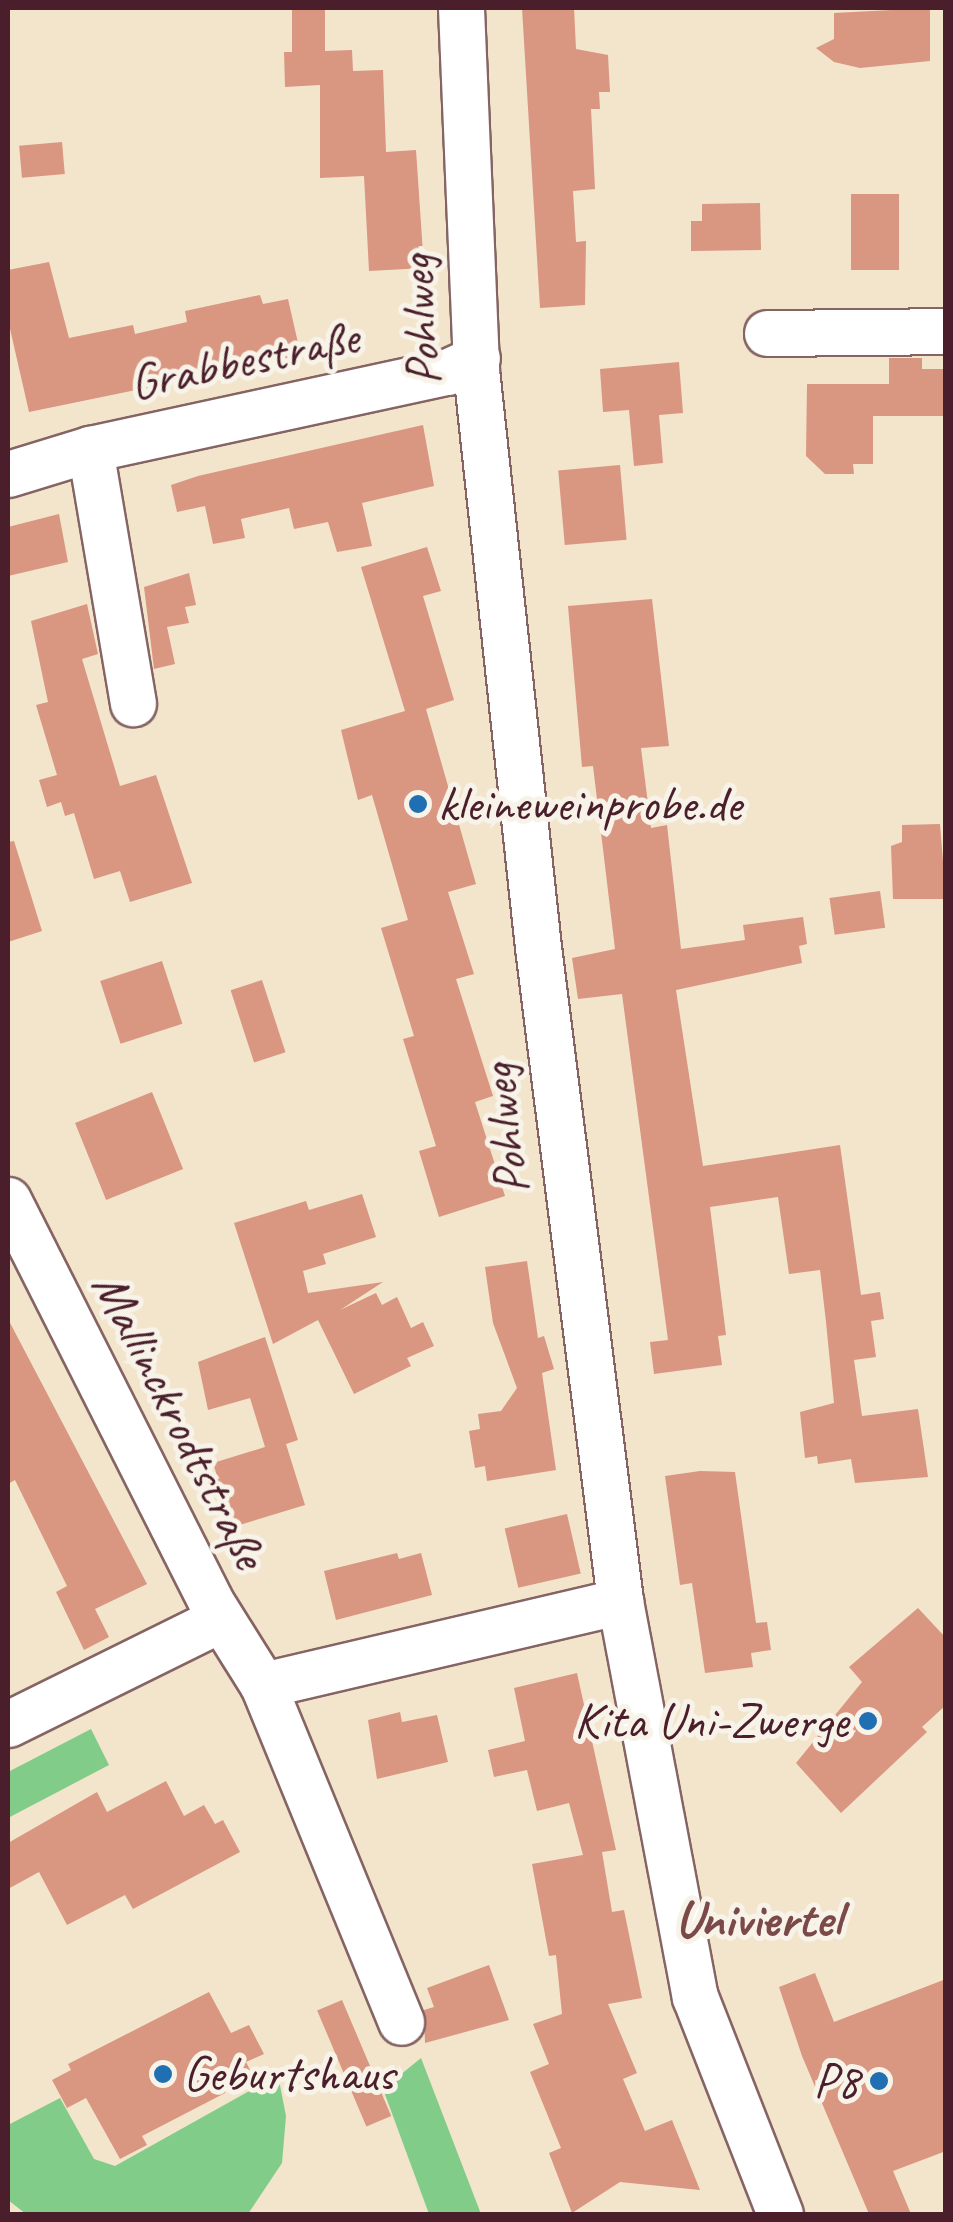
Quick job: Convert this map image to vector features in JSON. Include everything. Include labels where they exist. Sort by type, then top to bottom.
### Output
[{"type":"street","name":"Pohlweg","points":[[461,8],[476,358],[538,947],[620,1601],[660,1836],[695,1996],[780,2214]]},
{"type":"street","points":[[767,333],[946,331]]},
{"type":"street","name":"Grabbestraße","points":[[8,474],[90,449],[447,372],[476,358]]},
{"type":"street","name":"Grabbestraße","points":[[90,449],[133,703]]},
{"type":"street","name":"Mallinckrodtstraße","points":[[8,1200],[220,1618],[263,1685],[402,2022]]},
{"type":"street","points":[[263,1685],[620,1601]]},
{"type":"street","points":[[8,1724],[220,1618]]},
{"type":"green space","points":[[91,1729],[109,1765],[8,1818],[8,1772]]},
{"type":"green space","points":[[421,2058],[481,2214],[429,2214],[383,2089]]},
{"type":"green space","points":[[278,2075],[286,2116],[282,2163],[248,2214],[26,2214],[8,2200],[8,2125],[60,2098],[94,2159],[115,2166]]},
{"type":"building","points":[[522,8],[574,8],[576,49],[608,55],[610,92],[599,92],[600,109],[591,109],[595,189],[573,191],[576,242],[586,241],[585,305],[540,308]]},
{"type":"building","points":[[930,8],[930,61],[860,68],[834,62],[816,48],[834,39],[834,13]]},
{"type":"building","points":[[325,9],[325,51],[352,50],[353,71],[383,70],[386,152],[416,150],[424,268],[369,271],[364,176],[320,178],[320,85],[285,87],[284,52],[292,52],[292,10]]},
{"type":"building","points":[[62,142],[65,174],[22,178],[19,146]]},
{"type":"building","points":[[851,194],[899,194],[899,270],[851,270]]},
{"type":"building","points":[[760,203],[761,250],[691,251],[691,221],[702,221],[702,204]]},
{"type":"building","points":[[49,262],[69,338],[133,325],[135,334],[187,322],[185,311],[260,295],[263,304],[288,299],[301,356],[29,412],[8,320],[8,270]]},
{"type":"building","points":[[889,358],[922,358],[922,369],[946,369],[946,416],[873,416],[873,464],[853,464],[854,474],[825,474],[806,456],[807,384],[889,384]]},
{"type":"building","points":[[679,362],[683,413],[659,415],[663,463],[634,466],[629,410],[603,412],[600,369]]},
{"type":"building","points":[[423,425],[434,486],[362,503],[372,546],[337,552],[328,522],[294,529],[289,508],[241,519],[245,538],[213,544],[205,506],[177,512],[171,485]]},
{"type":"building","points":[[620,465],[627,540],[565,545],[558,470]]},
{"type":"building","points":[[59,514],[68,562],[8,576],[8,527]]},
{"type":"building","points":[[427,547],[441,591],[423,596],[454,700],[426,709],[476,884],[448,892],[474,974],[456,979],[493,1096],[475,1102],[505,1196],[439,1217],[419,1151],[436,1146],[403,1039],[414,1036],[381,928],[408,920],[372,795],[358,800],[341,730],[405,711],[361,567]]},
{"type":"building","points":[[189,573],[196,605],[185,607],[189,623],[167,627],[175,664],[154,669],[144,587]]},
{"type":"building","points":[[652,599],[669,746],[641,748],[651,828],[667,825],[681,949],[745,940],[743,925],[803,917],[807,944],[799,946],[802,963],[676,990],[703,1166],[840,1145],[861,1295],[880,1292],[884,1319],[871,1321],[876,1357],[854,1360],[862,1416],[918,1409],[928,1477],[855,1483],[851,1459],[818,1464],[817,1456],[805,1458],[800,1412],[834,1403],[826,1322],[820,1270],[789,1274],[778,1197],[710,1207],[726,1335],[718,1336],[722,1365],[654,1374],[650,1342],[668,1340],[622,994],[578,999],[572,958],[615,949],[593,766],[582,767],[568,606]]},
{"type":"building","points":[[87,604],[98,654],[82,659],[120,786],[156,775],[192,883],[130,902],[120,871],[94,879],[74,813],[65,816],[61,802],[47,807],[39,780],[57,775],[36,705],[48,702],[31,621]]},
{"type":"building","points":[[940,824],[946,899],[893,899],[891,846],[902,842],[902,825]]},
{"type":"building","points":[[14,841],[42,931],[8,942],[8,842]]},
{"type":"building","points":[[880,891],[885,928],[835,935],[829,898]]},
{"type":"building","points":[[162,961],[182,1024],[121,1044],[100,981]]},
{"type":"building","points":[[262,980],[285,1052],[254,1062],[231,990]]},
{"type":"building","points":[[152,1092],[183,1169],[106,1200],[75,1123]]},
{"type":"building","points":[[362,1194],[376,1237],[323,1254],[326,1264],[303,1271],[308,1293],[383,1282],[340,1310],[376,1293],[382,1305],[397,1297],[411,1328],[423,1322],[434,1346],[407,1358],[411,1366],[354,1394],[318,1320],[273,1344],[234,1223],[306,1201],[309,1210]]},
{"type":"building","points":[[527,1261],[538,1338],[544,1336],[554,1369],[542,1373],[556,1470],[487,1481],[485,1466],[475,1468],[469,1431],[480,1429],[478,1414],[501,1411],[517,1388],[493,1323],[485,1267]]},
{"type":"building","points":[[8,1319],[147,1584],[95,1609],[109,1637],[84,1650],[56,1592],[67,1586],[15,1480],[8,1484]]},
{"type":"building","points":[[265,1337],[298,1440],[286,1444],[305,1505],[233,1527],[213,1463],[265,1447],[250,1398],[208,1410],[198,1362]]},
{"type":"building","points":[[735,1472],[756,1623],[767,1622],[771,1650],[751,1653],[753,1667],[705,1673],[692,1583],[680,1585],[665,1476]]},
{"type":"building","points":[[567,1514],[581,1573],[518,1588],[505,1528]]},
{"type":"building","points":[[397,1553],[399,1559],[421,1553],[432,1595],[336,1620],[324,1571]]},
{"type":"building","points":[[918,1608],[946,1638],[946,1705],[922,1727],[927,1732],[841,1813],[796,1763],[862,1682],[849,1667]]},
{"type":"building","points":[[577,1673],[616,1850],[602,1852],[612,1912],[624,1910],[642,1998],[608,2004],[637,2073],[623,2079],[645,2131],[672,2120],[700,2190],[620,2182],[572,2213],[549,2153],[561,2148],[530,2072],[549,2064],[533,2024],[562,2014],[556,1955],[549,1956],[532,1864],[583,1855],[569,1803],[537,1811],[527,1770],[494,1777],[488,1750],[525,1741],[514,1688]]},
{"type":"building","points":[[400,1712],[402,1722],[437,1715],[448,1762],[377,1779],[368,1720]]},
{"type":"building","points":[[166,1781],[184,1816],[204,1805],[215,1824],[223,1820],[240,1852],[133,1909],[125,1895],[67,1925],[39,1872],[8,1889],[8,1843],[97,1792],[107,1812]]},
{"type":"building","points":[[489,1965],[509,2020],[425,2043],[424,2010],[434,2007],[427,1988]]},
{"type":"building","name":"P8","points":[[815,1973],[834,2022],[946,1979],[946,2151],[893,2171],[911,2214],[869,2214],[802,2056],[779,1987]]},
{"type":"building","name":"Geburtshaus","points":[[209,1992],[231,2033],[249,2025],[264,2054],[246,2062],[254,2078],[142,2136],[147,2145],[120,2159],[86,2098],[67,2108],[52,2080],[71,2070],[68,2064]]},
{"type":"building","points":[[342,2000],[391,2116],[366,2127],[317,2011]]},
{"type":"place","name":"kleineweinprobe.de","points":[[418,804]]},
{"type":"place","name":"Kita Uni-Zwerge","points":[[868,1721]]},
{"type":"place","name":"Geburtshaus","points":[[163,2074]]},
{"type":"place","name":"P8","points":[[879,2081]]},
{"type":"district","name":"Univiertel","points":[[758,1920]]}]
